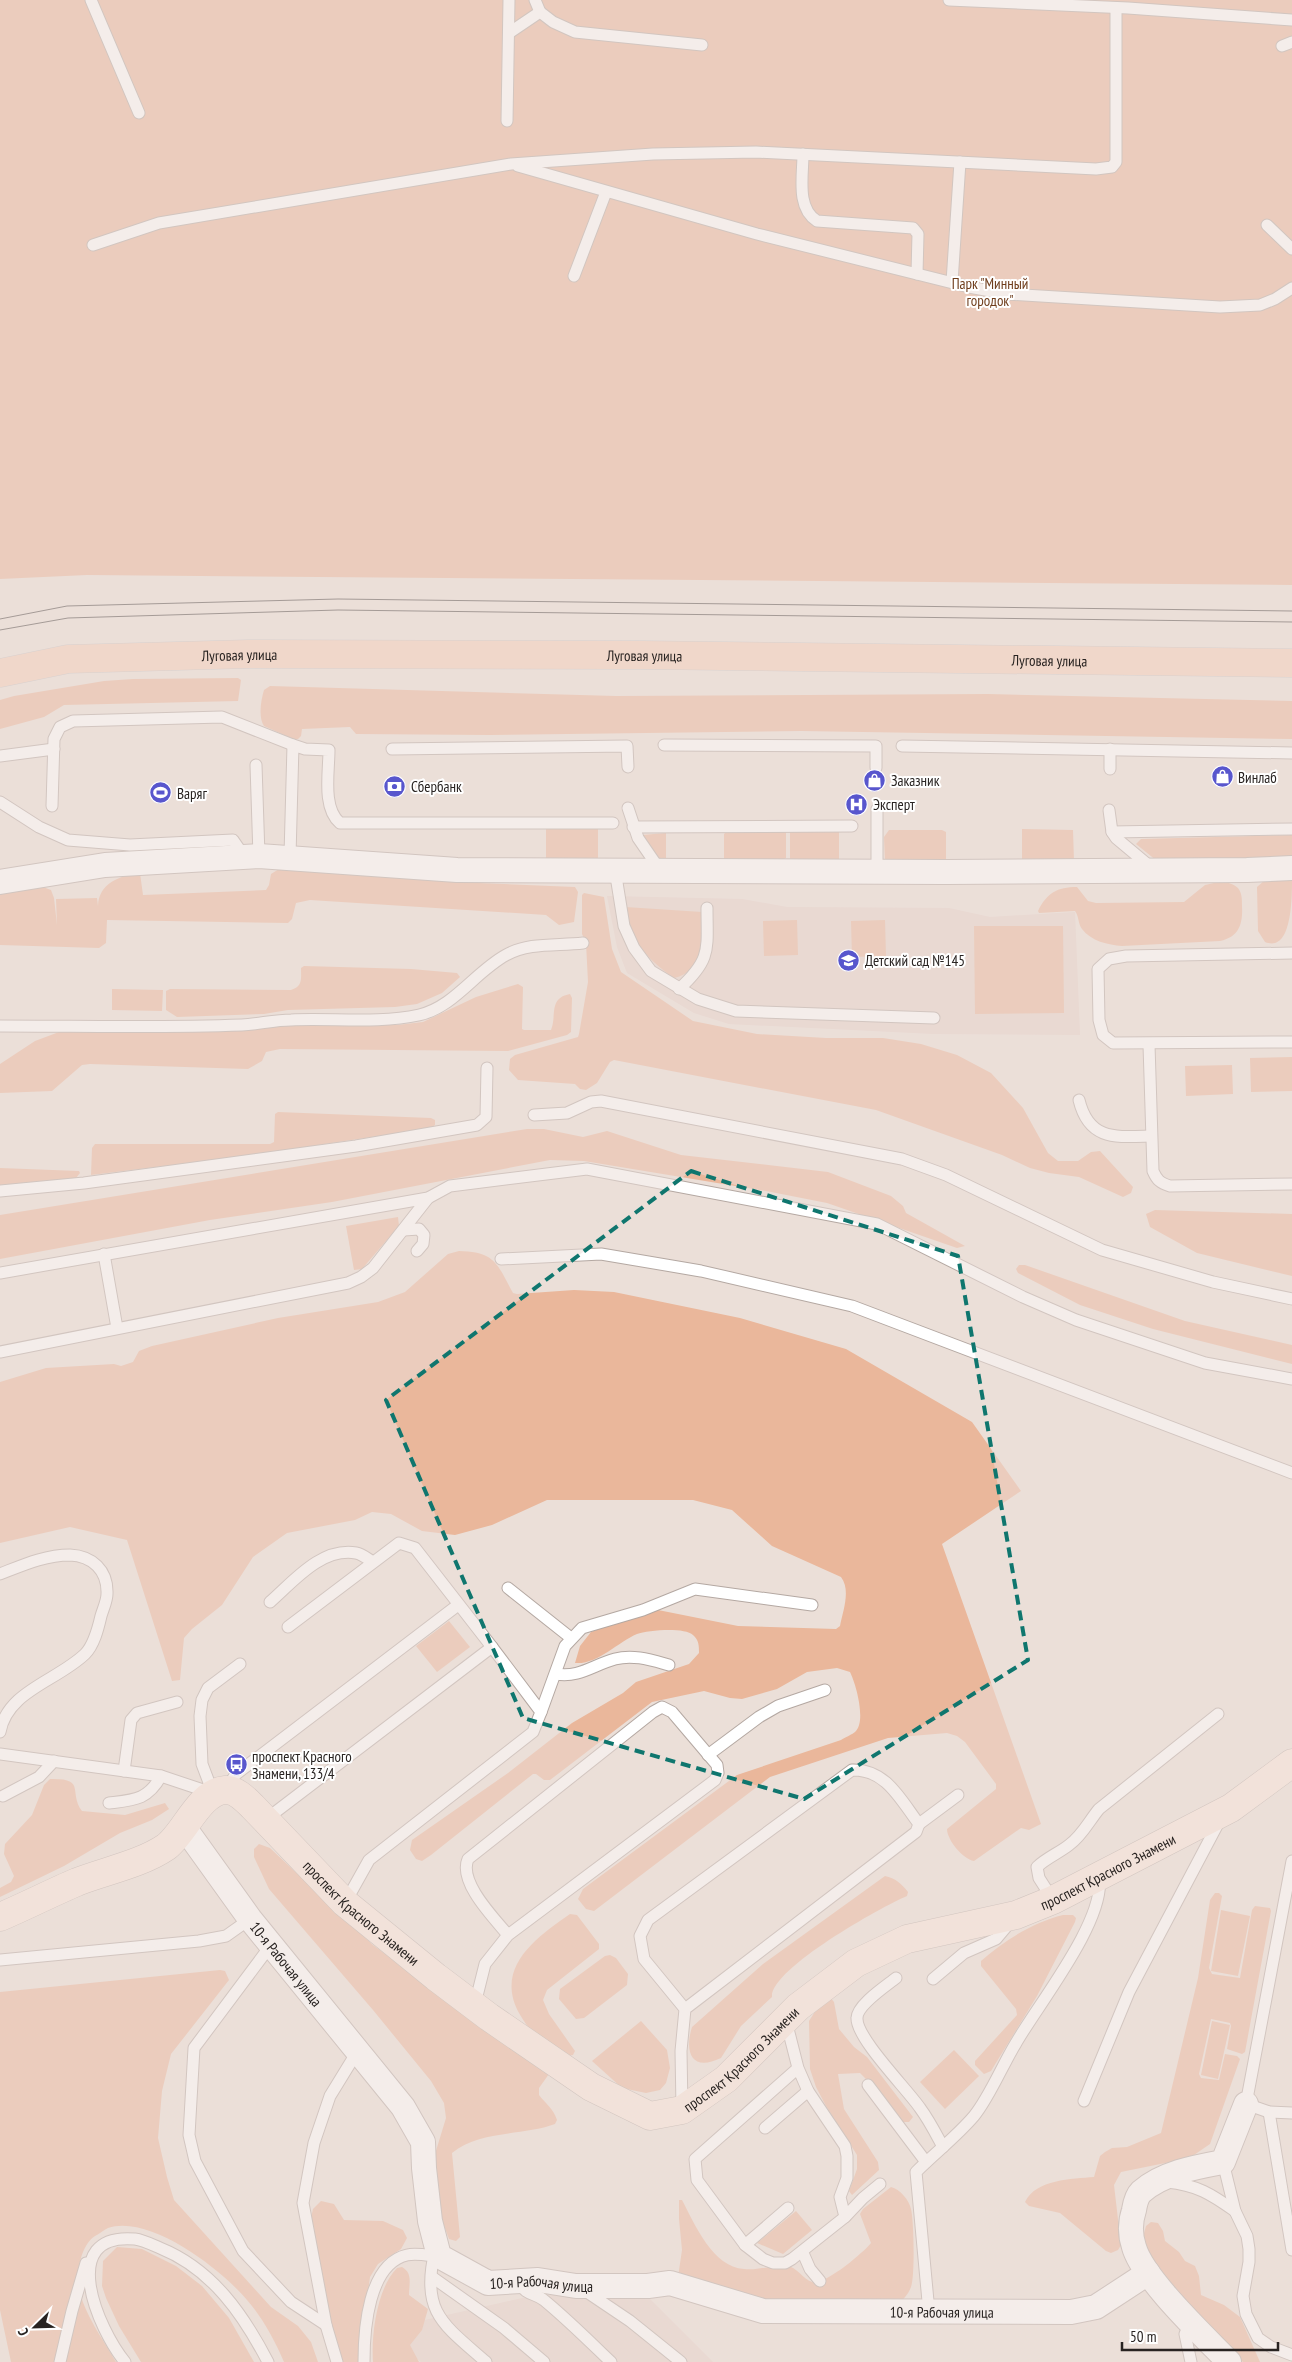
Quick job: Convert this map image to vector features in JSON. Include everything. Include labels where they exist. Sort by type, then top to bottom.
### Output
[{"type":"main road","name":"Луговая улица","points":[[0,673],[68,660],[250,654],[641,654],[1292,663]]},
{"type":"main road","name":"проспект Красного Знамени","points":[[226,1792],[265,1820],[345,1903],[474,2006],[591,2087],[626,2106],[650,2116],[682,2110],[726,2078],[812,1994],[856,1963],[907,1940],[1016,1915],[1052,1900],[1222,1813],[1292,1764]]},
{"type":"main road","points":[[0,1917],[76,1883],[156,1853],[173,1841],[196,1809],[226,1792]]},
{"type":"street","points":[[0,882],[105,865],[252,856],[290,856],[457,870],[1154,871],[1292,868]]},
{"type":"street","name":"10-я Рабочая улица","points":[[184,1827],[250,1919],[403,2107],[423,2142],[424,2168],[435,2252],[488,2283],[538,2280],[576,2286],[648,2286],[670,2283],[763,2310],[1071,2312],[1096,2307],[1148,2273]]},
{"type":"street","points":[[1229,2362],[1190,2322],[1148,2273],[1134,2248],[1130,2224],[1140,2193],[1159,2181],[1194,2168],[1223,2162],[1246,2104]]},
{"type":"lane","points":[[91,0],[139,114]]},
{"type":"lane","points":[[507,121],[509,0]]},
{"type":"lane","points":[[535,0],[540,12],[553,22],[575,32],[702,45]]},
{"type":"lane","points":[[950,0],[1124,5],[1292,20]]},
{"type":"lane","points":[[92,245],[159,223],[511,164],[654,154],[756,152],[1096,169],[1112,167],[1116,162],[1124,5]]},
{"type":"lane","points":[[509,33],[540,12]]},
{"type":"lane","points":[[803,154],[803,203],[808,216],[817,221],[913,228],[918,234],[917,274]]},
{"type":"lane","points":[[952,282],[960,162]]},
{"type":"lane","points":[[511,164],[757,234],[1006,294],[1220,307],[1260,305],[1275,299],[1292,288]]},
{"type":"lane","points":[[574,276],[606,192]]},
{"type":"lane","points":[[1267,225],[1292,250]]},
{"type":"lane","points":[[52,806],[54,739],[60,727],[73,721],[222,717],[305,749],[329,750],[329,808],[333,817],[340,823],[613,823]]},
{"type":"lane","points":[[290,856],[293,745]]},
{"type":"lane","points":[[664,745],[876,746],[876,768]]},
{"type":"lane","points":[[392,749],[627,746],[628,767]]},
{"type":"lane","points":[[902,746],[1292,753]]},
{"type":"lane","points":[[0,756],[54,749]]},
{"type":"lane","points":[[1110,749],[1110,769]]},
{"type":"lane","points":[[252,856],[256,765]]},
{"type":"lane","points":[[0,802],[39,827],[68,840],[130,845],[233,840],[252,856]]},
{"type":"lane","points":[[628,808],[633,827],[660,870]]},
{"type":"lane","points":[[877,809],[877,871]]},
{"type":"lane","points":[[1110,810],[1112,832],[1154,871]]},
{"type":"lane","points":[[633,827],[852,826]]},
{"type":"lane","points":[[1112,832],[1292,829]]},
{"type":"lane","points":[[616,870],[624,926],[628,936],[651,971],[698,999],[736,1011],[934,1018]]},
{"type":"lane","points":[[679,989],[696,973],[707,952],[707,908]]},
{"type":"lane","points":[[0,1026],[189,1026],[257,1024],[288,1020],[397,1019],[421,1015],[446,1003],[487,968],[517,950],[534,946],[583,943]]},
{"type":"lane","points":[[1292,953],[1126,956],[1109,959],[1098,969],[1099,1020],[1103,1035],[1113,1043],[1292,1042]]},
{"type":"lane","points":[[1149,1044],[1153,1171],[1162,1184],[1292,1184]]},
{"type":"lane","points":[[0,1191],[84,1183],[356,1146],[477,1126],[486,1117],[487,1068]]},
{"type":"lane","points":[[534,1115],[567,1113],[591,1102],[601,1100],[886,1155],[946,1176],[1102,1250],[1213,1282],[1292,1300]]},
{"type":"lane","points":[[1079,1100],[1083,1116],[1097,1130],[1108,1135],[1151,1136]]},
{"type":"lane","points":[[0,1273],[428,1198],[450,1186],[587,1169],[877,1224],[1023,1297],[1076,1320],[1205,1363],[1292,1379]]},
{"type":"lane","points":[[0,1352],[348,1283],[361,1277],[372,1268],[428,1198]]},
{"type":"lane","points":[[404,1230],[419,1229],[424,1235],[423,1244],[417,1251]]},
{"type":"lane","points":[[104,1254],[117,1328]]},
{"type":"lane","points":[[501,1259],[601,1254],[701,1271],[852,1306],[1292,1473]]},
{"type":"lane","points":[[288,1627],[399,1543],[415,1548],[541,1712]]},
{"type":"lane","points":[[270,1602],[306,1570],[331,1555],[343,1552],[358,1553],[373,1562]]},
{"type":"lane","points":[[0,1574],[30,1562],[57,1555],[79,1556],[96,1563],[101,1570],[107,1595],[97,1633],[86,1653],[19,1699],[2,1720],[0,1732]]},
{"type":"lane","points":[[508,1588],[571,1638]]},
{"type":"lane","points":[[345,1903],[369,1860],[533,1732],[556,1674],[561,1655],[571,1638],[582,1628],[644,1610],[695,1590],[812,1605]]},
{"type":"lane","points":[[226,1792],[236,1774],[458,1605]]},
{"type":"lane","points":[[265,1820],[492,1647]]},
{"type":"lane","points":[[556,1674],[568,1676],[581,1674],[616,1658],[639,1657],[669,1665]]},
{"type":"lane","points":[[226,1792],[202,1764],[200,1716],[202,1700],[208,1688],[240,1664]]},
{"type":"lane","points":[[708,1755],[759,1717],[778,1706],[825,1690]]},
{"type":"lane","points":[[124,1771],[130,1720],[137,1713],[177,1702]]},
{"type":"lane","points":[[474,2006],[485,1964],[508,1935],[715,1780],[718,1773],[716,1765],[672,1712],[662,1707],[653,1712],[468,1859],[466,1872],[470,1885],[508,1935]]},
{"type":"lane","points":[[1052,1900],[1039,1878],[1037,1867],[1081,1834],[1086,1824],[1099,1809],[1218,1714]]},
{"type":"lane","points":[[0,1738],[0,1754],[161,1776],[226,1792]]},
{"type":"lane","points":[[3,1796],[39,1777],[54,1762]]},
{"type":"lane","points":[[682,2110],[681,2051],[684,2009],[644,1959],[640,1936],[648,1920],[852,1770],[874,1772],[886,1780],[918,1824]]},
{"type":"lane","points":[[108,1803],[135,1800],[155,1787],[161,1776]]},
{"type":"lane","points":[[684,2009],[916,1832],[918,1824],[958,1795]]},
{"type":"lane","points":[[1084,2101],[1129,1992],[1186,1880],[1206,1848],[1222,1813]]},
{"type":"lane","points":[[1292,1861],[1246,2104],[1269,2112],[1292,2113]]},
{"type":"lane","points":[[929,2312],[916,2172],[975,2115],[1016,2042],[1055,1982],[1086,1927],[1096,1904],[1100,1886],[1098,1876]]},
{"type":"lane","points":[[934,1979],[964,1953],[996,1938],[1016,1915]]},
{"type":"lane","points":[[0,1960],[199,1942],[226,1936],[250,1919]]},
{"type":"lane","points":[[271,1945],[194,2048],[189,2135],[195,2161],[244,2251],[291,2302],[326,2325]]},
{"type":"lane","points":[[896,1978],[871,1997],[858,2012],[857,2023],[868,2044],[921,2108],[943,2148]]},
{"type":"lane","points":[[786,2020],[798,2068],[808,2091],[845,2146],[848,2156],[847,2178],[840,2197],[845,2217]]},
{"type":"lane","points":[[337,2362],[326,2325],[303,2203],[314,2143],[330,2096],[357,2052]]},
{"type":"lane","points":[[798,2068],[695,2159],[697,2180],[745,2245],[763,2259],[773,2263],[784,2263],[803,2253],[880,2184]]},
{"type":"lane","points":[[868,2085],[926,2162]]},
{"type":"lane","points":[[765,2128],[808,2091]]},
{"type":"lane","points":[[1269,2112],[1292,2250]]},
{"type":"lane","points":[[1223,2162],[1235,2211],[1247,2236],[1249,2249],[1249,2262],[1243,2296],[1246,2314],[1258,2338],[1272,2347],[1292,2355]]},
{"type":"lane","points":[[1159,2181],[1188,2184],[1210,2193],[1235,2211]]},
{"type":"lane","points":[[745,2245],[788,2208]]},
{"type":"lane","points":[[60,2362],[84,2266],[95,2252],[109,2240],[136,2239],[179,2256],[211,2278],[245,2323],[268,2362]]},
{"type":"lane","points":[[95,2252],[88,2269],[90,2291],[98,2316],[125,2362]]},
{"type":"lane","points":[[364,2362],[368,2314],[377,2279],[388,2265],[407,2255],[435,2252],[432,2277],[434,2308],[441,2322],[486,2362]]},
{"type":"lane","points":[[803,2253],[810,2269],[820,2281]]},
{"type":"lane","points":[[432,2277],[504,2328],[544,2362]]},
{"type":"lane","points":[[518,2282],[529,2295],[542,2298],[559,2312],[611,2362]]},
{"type":"lane","points":[[576,2286],[630,2321],[681,2362]]},
{"type":"lane","points":[[1190,2322],[1186,2334],[1191,2362]]},
{"type":"highlighted area","points":[[691,1171],[958,1256],[1028,1660],[804,1799],[523,1718],[386,1400]]},
{"type":"shaded area","name":"Детский сад №145","points":[[607,896],[742,899],[787,907],[949,908],[990,917],[1075,912],[1080,1035],[934,1034],[729,1024],[694,1013],[627,973],[617,947]]},
{"type":"shaded area","points":[[536,2295],[646,2295],[713,2362],[421,2362],[405,2349],[416,2322]]},
{"type":"green space","name":"Парк \"Минный городок\"","points":[[0,0],[1292,0],[1292,585],[87,575],[0,579]]},
{"type":"green space","points":[[238,678],[241,680],[238,701],[64,705],[44,717],[0,729],[0,700],[14,696],[104,681]]},
{"type":"green space","points":[[270,686],[616,696],[988,694],[1292,701],[1292,739],[801,731],[490,735],[356,734],[350,727],[302,729],[301,736],[298,739],[293,739],[264,726],[262,722],[261,708],[264,690]]},
{"type":"green space","points":[[546,826],[598,827],[598,859],[546,860]]},
{"type":"green space","points":[[1022,829],[1073,830],[1074,862],[1022,862]]},
{"type":"green space","points":[[889,830],[942,830],[946,832],[946,862],[885,863],[884,837]]},
{"type":"green space","points":[[790,831],[839,831],[839,865],[790,865]]},
{"type":"green space","points":[[726,832],[786,832],[786,858],[780,861],[666,864],[657,857],[642,835],[666,833],[666,860],[724,860],[724,834]]},
{"type":"green space","points":[[1292,835],[1292,857],[1157,861],[1136,844],[1141,839]]},
{"type":"green space","points":[[279,869],[302,869],[453,882],[575,887],[578,892],[574,922],[559,925],[546,915],[310,900],[296,903],[292,919],[288,923],[107,920],[106,943],[99,948],[0,945],[0,894],[43,887],[51,890],[54,898],[57,925],[56,899],[97,898],[98,906],[99,898],[106,886],[125,876],[140,873],[143,895],[266,890],[271,874]]},
{"type":"green space","points":[[1292,877],[1291,910],[1285,932],[1281,939],[1274,943],[1265,942],[1258,931],[1257,887],[1265,880]]},
{"type":"green space","points":[[1223,881],[1238,888],[1241,894],[1242,919],[1236,933],[1220,941],[1111,945],[1090,937],[1081,927],[1075,911],[1039,913],[1038,911],[1049,895],[1064,888],[1077,887],[1088,901],[1096,903],[1184,902],[1205,885]]},
{"type":"green space","points":[[584,893],[604,897],[612,949],[621,972],[693,1021],[757,1034],[826,1038],[883,1038],[921,1044],[957,1055],[991,1073],[1023,1108],[1048,1153],[1058,1161],[1078,1161],[1091,1152],[1100,1151],[1133,1187],[1131,1193],[1123,1197],[1079,1177],[1030,1168],[1002,1155],[876,1110],[614,1060],[610,1062],[597,1083],[586,1090],[580,1089],[575,1084],[518,1080],[509,1070],[510,1059],[515,1055],[578,1037],[588,982],[586,943],[582,934],[582,895]]},
{"type":"green space","points":[[625,907],[702,912],[700,952],[691,968],[684,974],[674,978],[655,963],[636,940]]},
{"type":"green space","points":[[797,920],[798,955],[764,956],[763,921]]},
{"type":"green space","points":[[885,920],[886,956],[852,957],[851,921]]},
{"type":"green space","points":[[974,926],[1063,926],[1064,1013],[975,1014]]},
{"type":"green space","points":[[304,966],[411,969],[457,973],[460,977],[442,993],[417,1004],[395,1007],[288,1010],[264,1014],[177,1017],[166,1010],[166,991],[170,989],[291,990],[298,986],[301,979],[301,968]]},
{"type":"green space","points":[[518,984],[523,987],[522,1029],[551,1030],[556,1003],[563,996],[570,994],[572,998],[571,1032],[567,1035],[508,1051],[280,1049],[266,1052],[262,1061],[248,1069],[90,1064],[82,1065],[52,1091],[0,1093],[0,1064],[35,1041],[59,1032],[287,1024],[397,1025],[423,1022],[476,997]]},
{"type":"green space","points":[[112,989],[163,990],[162,1011],[112,1010]]},
{"type":"green space","points":[[1292,1057],[1292,1091],[1251,1092],[1250,1058]]},
{"type":"green space","points":[[1232,1065],[1233,1094],[1186,1096],[1185,1066]]},
{"type":"green space","points":[[278,1112],[431,1118],[435,1120],[435,1125],[431,1128],[245,1156],[91,1175],[92,1148],[95,1144],[270,1144],[274,1142],[275,1114]]},
{"type":"green space","points":[[527,1129],[544,1129],[583,1137],[607,1131],[681,1155],[828,1172],[891,1196],[903,1206],[906,1213],[965,1246],[957,1248],[827,1203],[584,1161],[550,1160],[332,1202],[210,1220],[0,1259],[0,1215]]},
{"type":"green space","points":[[0,1168],[79,1171],[80,1173],[76,1178],[0,1185]]},
{"type":"green space","points":[[1155,1210],[1292,1214],[1292,1276],[1197,1253],[1150,1227],[1146,1214]]},
{"type":"green space","points":[[398,1217],[399,1226],[362,1269],[354,1270],[346,1226]]},
{"type":"green space","points":[[459,1251],[481,1254],[488,1257],[499,1267],[513,1293],[574,1290],[614,1292],[740,1318],[846,1349],[972,1422],[1021,1491],[942,1544],[1041,1824],[1029,1830],[1021,1828],[974,1861],[970,1860],[953,1843],[947,1829],[996,1789],[996,1784],[965,1742],[957,1736],[947,1733],[888,1738],[770,1777],[594,1911],[586,1909],[578,1899],[583,1889],[737,1775],[841,1740],[853,1734],[859,1726],[860,1719],[855,1685],[850,1672],[837,1668],[807,1672],[777,1689],[742,1699],[704,1691],[652,1702],[550,1780],[544,1780],[533,1774],[431,1855],[422,1861],[416,1859],[410,1850],[412,1840],[508,1773],[572,1723],[623,1693],[636,1682],[689,1664],[699,1653],[698,1641],[689,1632],[657,1630],[637,1634],[599,1657],[583,1663],[575,1663],[580,1646],[591,1632],[653,1609],[738,1626],[836,1629],[840,1626],[846,1594],[841,1577],[772,1546],[732,1510],[693,1500],[547,1500],[492,1525],[455,1535],[422,1531],[391,1514],[372,1512],[355,1520],[287,1533],[253,1557],[222,1605],[192,1629],[184,1638],[180,1680],[172,1681],[127,1540],[70,1527],[0,1543],[0,1382],[46,1368],[114,1364],[121,1366],[133,1362],[139,1351],[152,1346],[278,1318],[378,1302],[405,1292],[448,1254]]},
{"type":"green space","points":[[1019,1265],[1025,1265],[1185,1321],[1292,1345],[1292,1364],[1153,1329],[1080,1305],[1018,1273],[1016,1269]]},
{"type":"green space","points":[[449,1621],[470,1647],[437,1672],[416,1646]]},
{"type":"green space","points":[[50,1779],[61,1779],[73,1784],[78,1804],[82,1811],[125,1815],[165,1803],[169,1809],[152,1820],[120,1833],[64,1866],[0,1897],[0,1888],[11,1882],[14,1876],[4,1854],[5,1844],[32,1815],[44,1785]]},
{"type":"green space","points":[[259,1844],[270,1848],[373,1945],[549,2074],[539,2088],[539,2095],[553,2112],[557,2120],[555,2124],[543,2128],[475,2140],[452,2153],[460,2237],[456,2241],[449,2239],[438,2209],[435,2154],[446,2118],[444,2103],[431,2081],[373,2010],[269,1889],[254,1857],[254,1849]]},
{"type":"green space","points":[[885,1876],[901,1884],[908,1892],[907,1896],[852,1925],[789,1971],[776,1985],[772,1997],[741,2026],[721,2058],[703,2063],[693,2058],[689,2045],[692,2027],[763,1964]]},
{"type":"green space","points":[[1215,1893],[1219,1893],[1222,1896],[1209,1968],[1212,1974],[1240,1978],[1252,1910],[1255,1906],[1270,1908],[1271,1911],[1245,2052],[1242,2054],[1227,2049],[1230,2023],[1211,2019],[1199,2074],[1201,2078],[1219,2080],[1225,2054],[1237,2056],[1240,2059],[1210,2144],[1194,2155],[1180,2160],[1121,2172],[1114,2185],[1121,2245],[1118,2250],[1111,2253],[1106,2251],[1060,2213],[1029,2206],[1025,2202],[1030,2194],[1046,2185],[1065,2180],[1094,2177],[1100,2156],[1105,2152],[1112,2148],[1127,2147],[1161,2133],[1198,1978],[1210,1900]]},
{"type":"green space","points":[[1221,1910],[1250,1916],[1238,1976],[1211,1971]]},
{"type":"green space","points":[[570,1914],[577,1915],[599,1944],[599,1949],[547,1990],[543,2000],[549,2014],[575,2051],[573,2055],[568,2056],[539,2038],[528,2027],[519,2013],[513,1996],[512,1981],[515,1968],[533,1943]]},
{"type":"green space","points":[[1063,1915],[1073,1915],[1076,1918],[1075,1922],[1037,1996],[991,2071],[984,2074],[975,2065],[975,2061],[1017,2015],[1016,2009],[981,1966],[981,1961],[1019,1933],[1041,1922]]},
{"type":"green space","points":[[610,1955],[616,1958],[628,1974],[627,1985],[584,2018],[576,2019],[559,1999],[560,1989],[605,1956]]},
{"type":"green space","points":[[225,1971],[229,1980],[171,2054],[162,2091],[158,2138],[167,2177],[174,2200],[271,2307],[298,2326],[311,2342],[318,2362],[284,2362],[258,2314],[236,2288],[221,2274],[203,2260],[164,2237],[144,2229],[125,2226],[108,2228],[90,2240],[83,2252],[78,2274],[79,2288],[85,2307],[116,2362],[11,2362],[0,2310],[0,1992]]},
{"type":"green space","points":[[825,1996],[829,1996],[834,2002],[839,2029],[854,2047],[867,2057],[913,2117],[909,2122],[902,2122],[860,2073],[838,2074],[844,2109],[878,2162],[879,2170],[852,2195],[849,2191],[857,2169],[857,2155],[826,2106],[816,2087],[810,2069],[809,2021]]},
{"type":"green space","points":[[641,2021],[667,2050],[670,2068],[666,2083],[660,2090],[646,2093],[622,2088],[592,2061]]},
{"type":"green space","points":[[1212,2021],[1230,2025],[1218,2079],[1201,2075]]},
{"type":"green space","points":[[954,2050],[979,2076],[945,2109],[920,2082]]},
{"type":"green space","points":[[891,2187],[904,2195],[911,2209],[913,2225],[914,2261],[911,2287],[907,2295],[897,2304],[768,2304],[678,2277],[682,2250],[679,2200],[682,2200],[706,2243],[723,2261],[744,2269],[787,2266],[794,2268],[812,2282],[818,2282],[843,2268],[871,2243],[860,2214],[863,2209]]},
{"type":"green space","points":[[321,2201],[334,2204],[344,2220],[383,2221],[403,2230],[407,2238],[401,2249],[378,2264],[370,2277],[359,2362],[341,2362],[330,2325],[311,2218],[313,2209]]},
{"type":"green space","points":[[796,2211],[812,2230],[783,2254],[757,2243]]},
{"type":"green space","points":[[1151,2222],[1158,2223],[1163,2231],[1165,2241],[1179,2252],[1185,2261],[1195,2266],[1199,2276],[1201,2295],[1224,2305],[1240,2317],[1260,2362],[1243,2362],[1181,2301],[1141,2244],[1146,2226]]},
{"type":"green space","points":[[117,2247],[142,2249],[176,2266],[202,2286],[229,2318],[254,2362],[141,2362],[119,2326],[102,2286],[103,2261]]},
{"type":"green space","points":[[402,2267],[408,2272],[409,2276],[409,2295],[428,2309],[422,2330],[410,2345],[419,2362],[373,2362],[374,2326],[380,2299],[390,2277],[397,2268]]},
{"type":"tram line","points":[[0,619],[67,606],[338,599],[1292,611]]},
{"type":"tram line","points":[[0,630],[68,618],[338,610],[1292,622]]},
{"type":"place","name":"Винлаб","points":[[1222,777]]},
{"type":"place","name":"Заказник","points":[[875,780]]},
{"type":"place","name":"Сбербанк","points":[[395,786]]},
{"type":"place","name":"Варяг","points":[[161,793]]},
{"type":"place","name":"Эксперт","points":[[857,804]]},
{"type":"place","name":"Детский сад №145","points":[[849,960]]},
{"type":"place","name":"проспект Красного Знамени, 133/4","points":[[236,1765]]}]
